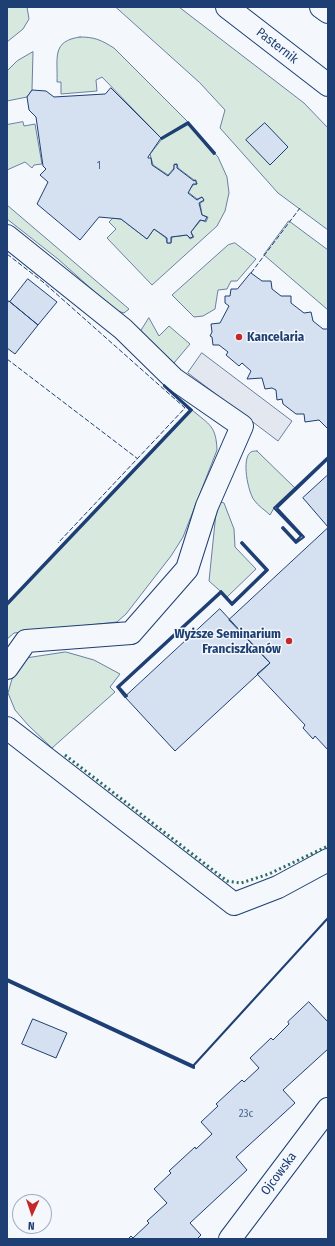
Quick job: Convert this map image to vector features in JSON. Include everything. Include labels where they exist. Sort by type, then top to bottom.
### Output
[{"type":"street","name":"Pasternik","points":[[227,7],[328,85]]},
{"type":"street","points":[[321,7],[328,12]]},
{"type":"street","points":[[7,236],[123,329],[174,379],[242,426],[207,506],[187,569],[131,633],[26,642],[7,668]]},
{"type":"street","points":[[7,728],[234,904],[278,887],[328,860]]},
{"type":"street","name":"Ojcowska","points":[[230,1239],[328,1109]]},
{"type":"shaded area","points":[[7,7],[27,7],[29,19],[23,29],[7,42]]},
{"type":"shaded area","points":[[116,7],[179,7],[304,103],[328,128],[328,230],[278,193],[220,128],[225,110],[200,83]]},
{"type":"shaded area","points":[[80,37],[98,40],[114,48],[188,122],[161,138],[102,77],[96,80],[97,91],[61,94],[61,82],[57,82],[58,52],[64,42]]},
{"type":"shaded area","points":[[33,52],[32,90],[27,97],[7,101],[7,71],[17,61]]},
{"type":"shaded area","points":[[23,122],[24,126],[35,124],[42,164],[34,165],[32,168],[25,162],[7,170],[7,125]]},
{"type":"shaded area","points":[[188,124],[218,157],[227,177],[229,193],[225,211],[217,226],[152,285],[107,238],[116,229],[109,222],[113,218],[121,219],[147,239],[154,229],[166,238],[167,243],[171,243],[172,237],[187,235],[190,239],[194,237],[191,232],[201,220],[206,222],[208,217],[202,215],[200,203],[204,201],[202,197],[197,199],[188,192],[193,185],[197,184],[196,180],[178,168],[177,164],[174,164],[174,168],[168,175],[153,165],[150,154],[162,139]]},
{"type":"shaded area","points":[[7,205],[129,309],[124,313],[115,310],[58,259],[7,219]]},
{"type":"shaded area","points":[[289,221],[328,250],[328,310],[264,255]]},
{"type":"shaded area","points":[[235,243],[256,259],[237,281],[231,281],[227,289],[218,290],[215,309],[203,316],[194,317],[172,295],[228,245]]},
{"type":"shaded area","points":[[149,318],[159,336],[169,326],[190,344],[174,363],[141,331]]},
{"type":"shaded area","points":[[202,353],[292,421],[278,441],[188,373]]},
{"type":"shaded area","points":[[192,410],[211,427],[215,436],[217,450],[183,537],[171,556],[126,614],[117,622],[14,633],[7,639],[7,605]]},
{"type":"shaded area","points":[[253,451],[257,451],[295,488],[274,508],[270,515],[254,500],[246,475],[246,461],[248,455]]},
{"type":"shaded area","points":[[217,503],[224,503],[234,529],[235,547],[256,569],[227,597],[209,581]]},
{"type":"shaded area","points":[[66,652],[94,660],[120,674],[110,687],[115,692],[52,748],[15,710],[8,693],[12,679],[19,665],[27,658]]},
{"type":"building","points":[[111,88],[161,138],[148,157],[151,158],[152,165],[168,176],[174,169],[174,165],[177,164],[177,168],[194,181],[195,180],[197,184],[193,184],[188,193],[197,200],[202,197],[204,200],[199,203],[202,215],[207,217],[205,221],[200,220],[191,232],[193,237],[190,238],[187,235],[171,237],[171,243],[167,243],[167,238],[154,229],[147,239],[121,219],[99,217],[80,240],[37,204],[48,182],[40,175],[46,169],[43,166],[36,117],[29,110],[27,97],[32,90],[46,91],[54,97],[105,94]]},
{"type":"building","points":[[265,123],[288,147],[270,165],[246,140]]},
{"type":"building","points":[[251,273],[262,281],[271,281],[272,289],[281,296],[291,296],[291,303],[304,313],[311,312],[313,321],[323,329],[328,329],[328,429],[319,420],[305,422],[304,414],[296,414],[283,404],[282,399],[277,400],[276,390],[272,388],[265,389],[262,378],[247,379],[251,371],[242,363],[239,366],[226,355],[228,352],[219,345],[213,345],[212,337],[210,336],[212,332],[211,324],[220,323],[229,306],[225,303],[225,296],[230,296],[231,289],[237,289]]},
{"type":"building","points":[[28,279],[57,302],[38,325],[10,302]]},
{"type":"building","points":[[9,301],[38,325],[15,354],[7,348],[7,304]]},
{"type":"building","points":[[328,475],[328,527],[303,498]]},
{"type":"building","name":"Wyższe Seminarium Franciszkanów","points":[[328,528],[328,750],[315,736],[313,739],[303,728],[305,725],[257,674],[270,663],[229,620]]},
{"type":"building","points":[[220,609],[270,663],[175,751],[125,697]]},
{"type":"building","points":[[309,1002],[328,1022],[328,1049],[283,1090],[295,1103],[236,1157],[247,1170],[190,1223],[201,1235],[197,1239],[128,1239],[131,1236],[133,1238],[149,1223],[147,1221],[167,1203],[154,1189],[171,1173],[169,1171],[195,1147],[196,1149],[212,1134],[201,1122],[218,1106],[216,1104],[242,1080],[244,1082],[259,1068],[250,1058],[271,1038],[273,1040],[289,1024],[288,1022]]},
{"type":"building","points":[[33,1019],[67,1033],[56,1058],[22,1044]]},
{"type":"hedge","points":[[65,755],[227,881],[241,883],[269,874],[328,846]]},
{"type":"fence","points":[[251,273],[300,208]]},
{"type":"fence","points":[[7,254],[43,282],[185,408],[58,543]]},
{"type":"fence","points":[[7,359],[138,459]]},
{"type":"wall","points":[[188,122],[215,153],[214,154],[188,124],[162,139],[161,138],[188,122]]},
{"type":"wall","points":[[7,603],[190,410],[164,385],[192,410],[7,605]]},
{"type":"wall","points":[[328,457],[274,508],[301,536],[296,541],[283,527],[282,528],[296,543],[304,537],[277,508],[328,459]]},
{"type":"wall","points":[[242,542],[268,570],[232,605],[221,593],[119,687],[127,696],[125,697],[117,687],[221,591],[232,603],[266,570],[241,543],[242,542]]},
{"type":"wall","points":[[194,1066],[328,918]]},
{"type":"wall","points":[[7,979],[194,1066],[194,1068],[7,981]]},
{"type":"place","name":"Kancelaria","points":[[239,337]]},
{"type":"place","name":"Wyższe Seminarium Franciszkanów","points":[[289,641]]}]
